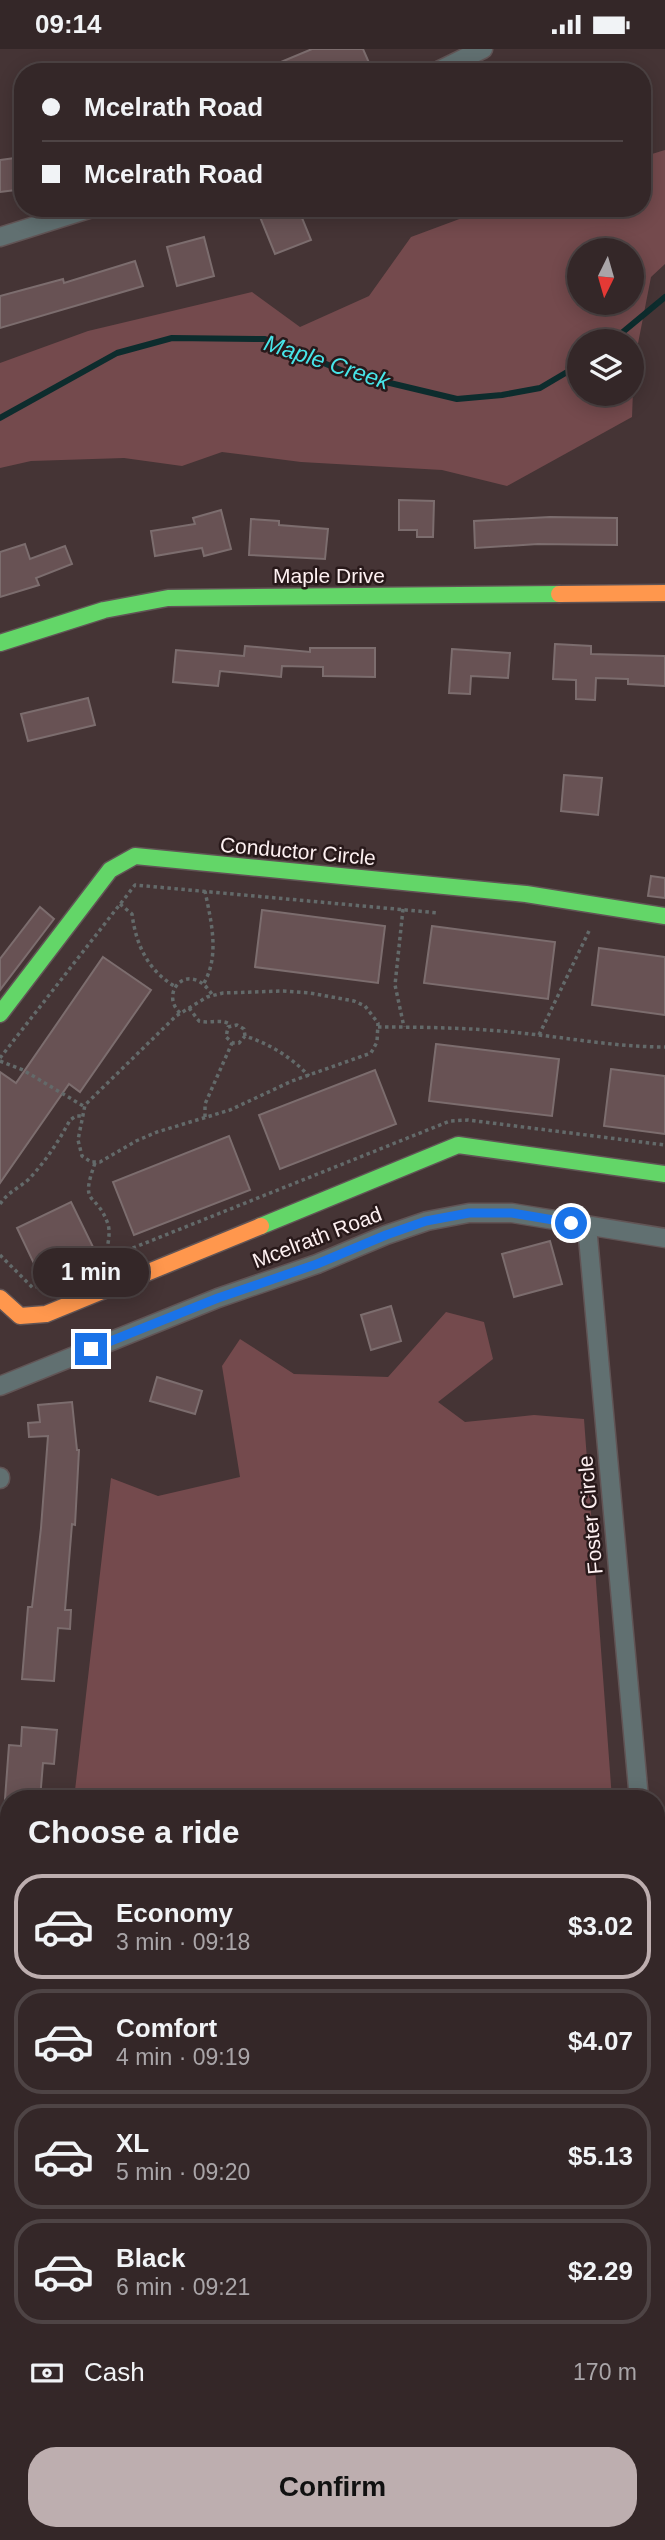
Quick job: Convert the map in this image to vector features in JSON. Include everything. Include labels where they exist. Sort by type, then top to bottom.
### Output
[{"type":"street","points":[[454,63],[483,49]]},
{"type":"street","points":[[0,237],[63,217]]},
{"type":"street","name":"Maple Drive","points":[[0,643],[134,602],[168,598],[665,593]]},
{"type":"street","name":"Conductor Circle","points":[[0,1014],[110,870],[135,856],[526,894],[665,916]]},
{"type":"street","points":[[0,1298],[20,1316],[46,1314],[458,1145],[665,1174]]},
{"type":"street","name":"Mcelrath Road","points":[[0,1386],[218,1298],[317,1264],[426,1221],[469,1213],[512,1213],[665,1238]]},
{"type":"street","name":"Foster Circle","points":[[587,1226],[638,1790]]},
{"type":"path","points":[[85,1107],[0,1059],[135,885],[439,913]]},
{"type":"path","points":[[204,983],[213,956],[214,942],[205,891]]},
{"type":"path","points":[[120,904],[132,914],[138,947],[156,973],[176,987]]},
{"type":"path","points":[[403,909],[395,985],[404,1027]]},
{"type":"path","points":[[539,1035],[589,931]]},
{"type":"path","points":[[180,1013],[173,1005],[172,995],[176,987],[187,978],[196,978],[204,983],[213,996]]},
{"type":"path","points":[[95,1163],[82,1156],[78,1140],[85,1107],[189,1007],[223,993],[283,991],[339,998],[365,1006],[378,1023],[377,1042],[370,1053],[292,1081],[230,1110],[136,1141],[95,1163],[88,1194],[109,1227],[105,1259]]},
{"type":"path","points":[[189,1007],[199,1021],[223,1021],[241,1026],[245,1036]]},
{"type":"path","points":[[231,1025],[226,1037],[232,1043],[239,1043],[245,1036]]},
{"type":"path","points":[[379,1027],[539,1035],[623,1047],[665,1047]]},
{"type":"path","points":[[245,1036],[259,1040],[294,1060],[309,1076]]},
{"type":"path","points":[[205,1117],[205,1104],[232,1043]]},
{"type":"path","points":[[0,1204],[7,1193],[29,1178],[70,1121],[76,1116],[82,1116]]},
{"type":"shaded area","points":[[665,150],[665,264],[651,277],[644,313],[644,238],[567,238],[567,315],[644,315],[641,329],[567,329],[567,406],[632,406],[632,417],[507,486],[442,470],[301,462],[222,452],[182,466],[124,458],[31,461],[0,468],[0,363],[88,331],[252,292],[300,327],[369,296],[411,237],[465,217],[651,217],[651,154]]},
{"type":"shaded area","points":[[446,1312],[484,1322],[493,1359],[438,1402],[465,1422],[534,1415],[584,1419],[611,1790],[75,1790],[111,1478],[158,1496],[240,1477],[222,1366],[240,1339],[294,1374],[388,1377]]},
{"type":"building","points":[[312,49],[363,49],[369,63],[279,63]]},
{"type":"building","points":[[14,158],[14,190],[0,192],[0,160]]},
{"type":"building","points":[[260,217],[302,217],[311,240],[275,254]]},
{"type":"building","points":[[204,237],[214,276],[177,286],[167,247]]},
{"type":"building","points":[[135,261],[143,286],[0,328],[0,296],[63,279],[64,283]]},
{"type":"building","points":[[399,500],[434,501],[433,537],[417,537],[417,530],[399,530]]},
{"type":"building","points":[[221,510],[231,549],[204,556],[202,548],[155,556],[151,531],[195,524],[193,518]]},
{"type":"building","points":[[550,517],[617,518],[617,545],[538,544],[475,548],[474,521]]},
{"type":"building","points":[[251,519],[279,521],[279,525],[328,529],[325,559],[249,555]]},
{"type":"building","points":[[25,544],[30,559],[65,546],[72,564],[36,578],[39,585],[0,597],[0,552]]},
{"type":"building","points":[[555,644],[591,646],[591,654],[665,656],[665,686],[628,684],[628,679],[596,678],[595,700],[576,699],[576,680],[553,679]]},
{"type":"building","points":[[245,646],[310,652],[310,648],[375,648],[375,677],[323,676],[323,667],[282,666],[281,677],[220,671],[218,686],[173,682],[176,650],[244,656]]},
{"type":"building","points":[[452,649],[510,653],[508,678],[471,676],[470,694],[449,693]]},
{"type":"building","points":[[88,698],[95,725],[28,741],[21,714]]},
{"type":"building","points":[[564,775],[602,778],[598,815],[561,811]]},
{"type":"building","points":[[651,876],[665,878],[665,898],[648,896]]},
{"type":"building","points":[[40,907],[54,919],[0,990],[0,959]]},
{"type":"building","points":[[262,910],[385,926],[378,983],[255,967]]},
{"type":"building","points":[[432,926],[555,942],[548,999],[424,983]]},
{"type":"building","points":[[599,948],[665,957],[665,1015],[592,1005]]},
{"type":"building","points":[[103,957],[151,990],[80,1092],[69,1084],[0,1183],[0,1072],[16,1083]]},
{"type":"building","points":[[436,1044],[559,1059],[552,1116],[429,1101]]},
{"type":"building","points":[[611,1069],[665,1076],[665,1134],[604,1126]]},
{"type":"building","points":[[375,1070],[396,1124],[280,1169],[259,1115]]},
{"type":"building","points":[[229,1136],[250,1190],[134,1235],[113,1182]]},
{"type":"building","points":[[71,1202],[93,1247],[39,1274],[17,1228]]},
{"type":"building","points":[[550,1241],[562,1284],[514,1297],[502,1254]]},
{"type":"building","points":[[391,1306],[401,1341],[371,1350],[361,1315]]},
{"type":"building","points":[[157,1377],[202,1391],[195,1414],[150,1401]]},
{"type":"building","points":[[72,1402],[79,1450],[75,1525],[72,1524],[65,1610],[71,1610],[70,1629],[58,1628],[54,1681],[22,1679],[28,1607],[32,1607],[41,1528],[48,1436],[29,1437],[28,1423],[40,1422],[38,1405]]},
{"type":"building","points":[[22,1727],[57,1730],[54,1764],[43,1763],[41,1790],[6,1790],[9,1745],[21,1746]]},
{"type":"waterway","name":"Maple Creek","points":[[626,329],[665,297]]},
{"type":"waterway","name":"Maple Creek","points":[[0,418],[117,353],[172,338],[265,339],[348,373],[457,399],[540,388],[567,372]]},
{"type":"traffic: fast","points":[[0,643],[104,610],[168,598],[559,594]]},
{"type":"traffic: fast","points":[[0,1014],[110,870],[135,856],[526,894],[665,916]]},
{"type":"traffic: fast","points":[[261,1226],[458,1145],[665,1174]]},
{"type":"traffic: slow","points":[[559,594],[665,593]]},
{"type":"traffic: slow","points":[[0,1298],[20,1316],[46,1314],[261,1226]]},
{"type":"route","points":[[91,1349],[218,1298],[317,1264],[426,1221],[469,1213],[512,1213],[571,1223]]}]
